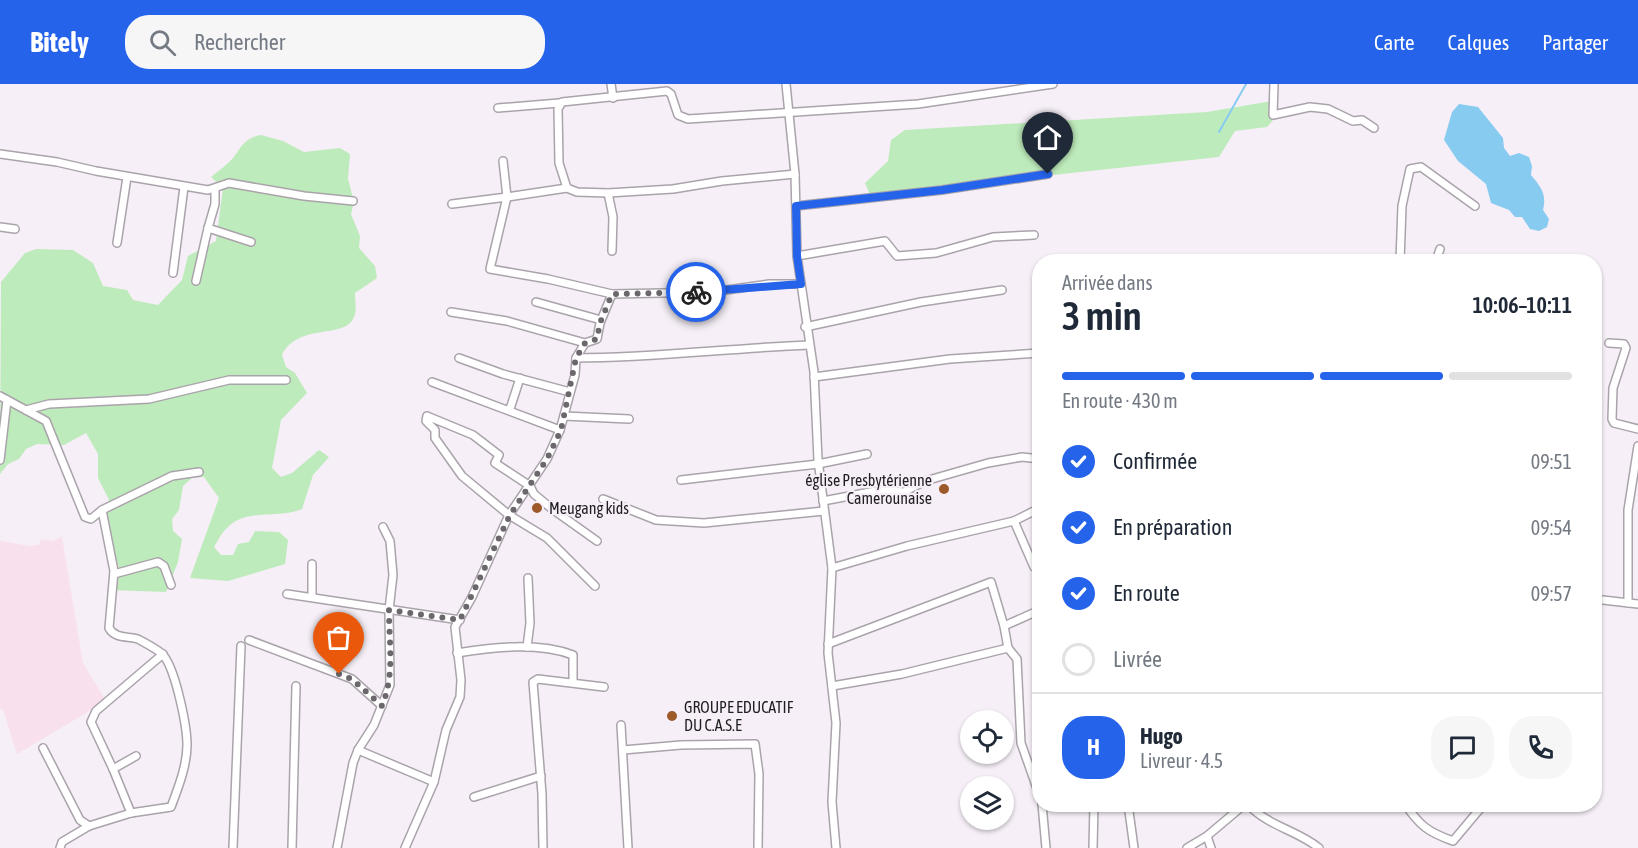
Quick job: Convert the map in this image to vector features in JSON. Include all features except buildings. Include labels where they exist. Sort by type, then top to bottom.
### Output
[{"type":"street","points":[[611,84],[613,98]]},
{"type":"street","points":[[786,84],[791,113],[795,174],[797,256],[805,327],[814,377],[818,464],[832,568],[828,644],[836,723],[832,802],[836,848]]},
{"type":"street","points":[[498,108],[667,91],[671,94],[678,115],[688,119],[918,104],[1053,84]]},
{"type":"street","points":[[1274,84],[1274,115],[1310,107],[1328,109],[1353,121],[1362,120],[1374,128]]},
{"type":"street","points":[[559,103],[560,163],[567,188]]},
{"type":"street","points":[[0,154],[57,162],[184,187],[215,190],[229,183],[304,196],[353,201]]},
{"type":"street","points":[[503,161],[507,197],[490,269],[612,294],[712,292],[769,284],[801,284]]},
{"type":"street","points":[[1400,254],[1402,206],[1410,169],[1421,168],[1475,206]]},
{"type":"street","points":[[452,204],[567,188],[577,192],[608,193],[673,189],[722,181],[795,174]]},
{"type":"street","points":[[796,206],[942,190],[1048,174]]},
{"type":"street","points":[[117,243],[127,177]]},
{"type":"street","points":[[173,273],[184,187]]},
{"type":"street","points":[[196,281],[215,204],[215,190]]},
{"type":"street","points":[[608,193],[613,217],[612,251]]},
{"type":"street","points":[[0,227],[15,229]]},
{"type":"street","points":[[208,228],[251,242]]},
{"type":"street","points":[[797,256],[885,242],[897,256],[915,256],[993,237],[1034,235]]},
{"type":"street","points":[[1438,254],[1440,249]]},
{"type":"street","points":[[805,327],[921,302],[1002,290]]},
{"type":"street","points":[[451,312],[507,321],[585,343],[597,339],[601,320],[612,294]]},
{"type":"street","points":[[536,302],[601,320]]},
{"type":"street","points":[[405,848],[434,782],[446,730],[461,694],[455,627],[510,515],[547,459],[561,430],[576,358],[585,343]]},
{"type":"street","points":[[1609,343],[1624,344],[1626,348],[1613,388],[1612,419],[1614,423],[1638,429]]},
{"type":"street","points":[[576,358],[631,358],[704,350],[809,345]]},
{"type":"street","points":[[814,377],[950,359],[1032,354]]},
{"type":"street","points":[[459,358],[570,392]]},
{"type":"street","points":[[510,410],[520,378]]},
{"type":"street","points":[[26,410],[49,404],[149,399],[229,380],[286,380]]},
{"type":"street","points":[[432,382],[561,430]]},
{"type":"street","points":[[0,460],[3,398],[40,417],[49,426],[85,517],[91,519],[102,510],[172,476],[199,472]]},
{"type":"street","points":[[564,416],[628,419]]},
{"type":"street","points":[[596,586],[547,538],[510,515],[461,474],[435,438],[435,430],[426,421],[427,417],[473,435],[499,455],[495,463],[530,486],[534,494],[552,509],[597,541]]},
{"type":"street","points":[[1628,603],[1628,510],[1638,446]]},
{"type":"street","points":[[681,480],[818,464],[867,454]]},
{"type":"street","points":[[823,501],[881,490],[904,492],[926,481],[988,463],[1022,457],[1032,458]]},
{"type":"street","points":[[603,499],[656,520],[704,523],[824,510]]},
{"type":"street","points":[[60,848],[62,842],[89,826],[131,813],[171,807],[183,771],[187,745],[171,666],[163,654],[136,639],[110,632],[114,574],[102,510]]},
{"type":"street","points":[[832,568],[907,546],[1014,522],[1032,512]]},
{"type":"street","points":[[1014,522],[1032,562]]},
{"type":"street","points":[[338,848],[346,793],[358,750],[372,730],[390,685],[389,610],[393,575],[390,541],[383,527]]},
{"type":"street","points":[[114,574],[158,562],[164,566],[171,585]]},
{"type":"street","points":[[312,564],[312,597]]},
{"type":"street","points":[[526,647],[530,623],[528,579]]},
{"type":"street","points":[[828,644],[991,582],[1008,648],[1017,659],[1021,743],[1032,774]]},
{"type":"street","points":[[288,594],[460,620]]},
{"type":"street","points":[[1602,600],[1638,604]]},
{"type":"street","points":[[1004,626],[1032,613]]},
{"type":"street","points":[[249,640],[352,679],[382,706]]},
{"type":"street","points":[[233,848],[241,646]]},
{"type":"street","points":[[457,653],[526,647],[562,651],[573,655],[573,683]]},
{"type":"street","points":[[832,686],[902,675],[1008,648]]},
{"type":"street","points":[[131,813],[92,722],[96,711],[163,654]]},
{"type":"street","points":[[543,848],[541,776],[533,682],[538,680],[604,687]]},
{"type":"street","points":[[292,848],[296,686]]},
{"type":"street","points":[[621,725],[627,848]]},
{"type":"street","points":[[623,750],[681,745],[755,744],[759,774],[758,848]]},
{"type":"street","points":[[43,748],[80,820],[89,826]]},
{"type":"street","points":[[358,750],[434,782]]},
{"type":"street","points":[[113,769],[136,756]]},
{"type":"street","points":[[474,797],[541,776]]},
{"type":"street","points":[[1043,812],[1046,848]]},
{"type":"street","points":[[1093,848],[1094,812]]},
{"type":"street","points":[[1129,812],[1134,848]]},
{"type":"street","points":[[1187,848],[1207,836],[1236,812]]},
{"type":"street","points":[[1257,812],[1271,823],[1299,833],[1319,848]]},
{"type":"street","points":[[1410,812],[1417,822],[1430,832],[1453,841],[1477,812]]},
{"type":"street","points":[[1207,836],[1211,848]]},
{"type":"shaded area","points":[[62,537],[83,663],[106,701],[17,754],[3,709],[0,709],[0,541],[30,546],[39,545],[41,539],[52,541]]},
{"type":"green space","points":[[1272,101],[1274,119],[1267,127],[1235,131],[1219,157],[870,195],[865,183],[888,161],[891,140],[905,130],[1207,112]]},
{"type":"green space","points":[[261,135],[283,141],[304,152],[340,148],[350,154],[348,179],[354,202],[351,214],[360,236],[359,248],[375,266],[377,278],[355,293],[355,315],[349,324],[299,338],[289,345],[282,355],[286,367],[295,373],[307,393],[281,420],[272,468],[281,477],[292,473],[319,450],[329,457],[313,475],[302,509],[236,521],[224,531],[214,547],[221,555],[233,555],[238,544],[249,542],[255,531],[279,532],[288,540],[285,564],[228,581],[190,578],[219,498],[204,477],[192,478],[183,486],[179,510],[172,519],[173,531],[182,539],[178,562],[166,592],[108,590],[119,567],[101,523],[109,500],[98,478],[98,454],[86,433],[64,445],[37,444],[26,449],[19,459],[8,464],[0,474],[1,282],[25,253],[36,249],[73,250],[93,263],[103,286],[127,290],[133,300],[158,305],[182,280],[188,256],[216,241],[223,188],[211,177],[231,161],[247,140]]},
{"type":"water","points":[[1459,104],[1478,107],[1503,138],[1504,148],[1510,156],[1519,153],[1529,157],[1532,166],[1531,175],[1544,195],[1543,210],[1549,219],[1547,227],[1539,231],[1530,229],[1522,217],[1515,217],[1509,210],[1491,203],[1486,184],[1458,161],[1444,140],[1452,112]]},
{"type":"waterway","points":[[1219,132],[1246,84]]},
{"type":"way so far","points":[[339,674],[352,679],[382,706],[390,685],[392,662],[389,610],[460,620],[482,577],[497,539],[547,459],[561,430],[575,375],[576,358],[581,354],[585,343],[597,339],[600,323],[612,294],[696,292]]},
{"type":"place","name":"église Presbytérienne Camerounaise","points":[[944,489]]},
{"type":"place","name":"Meugang kids","points":[[537,508]]},
{"type":"place","name":"GROUPE EDUCATIF DU C.A.S.E","points":[[672,716]]},
{"type":"route","points":[[696,292],[769,284],[801,284],[797,256],[796,206],[942,190],[1048,174]]}]
